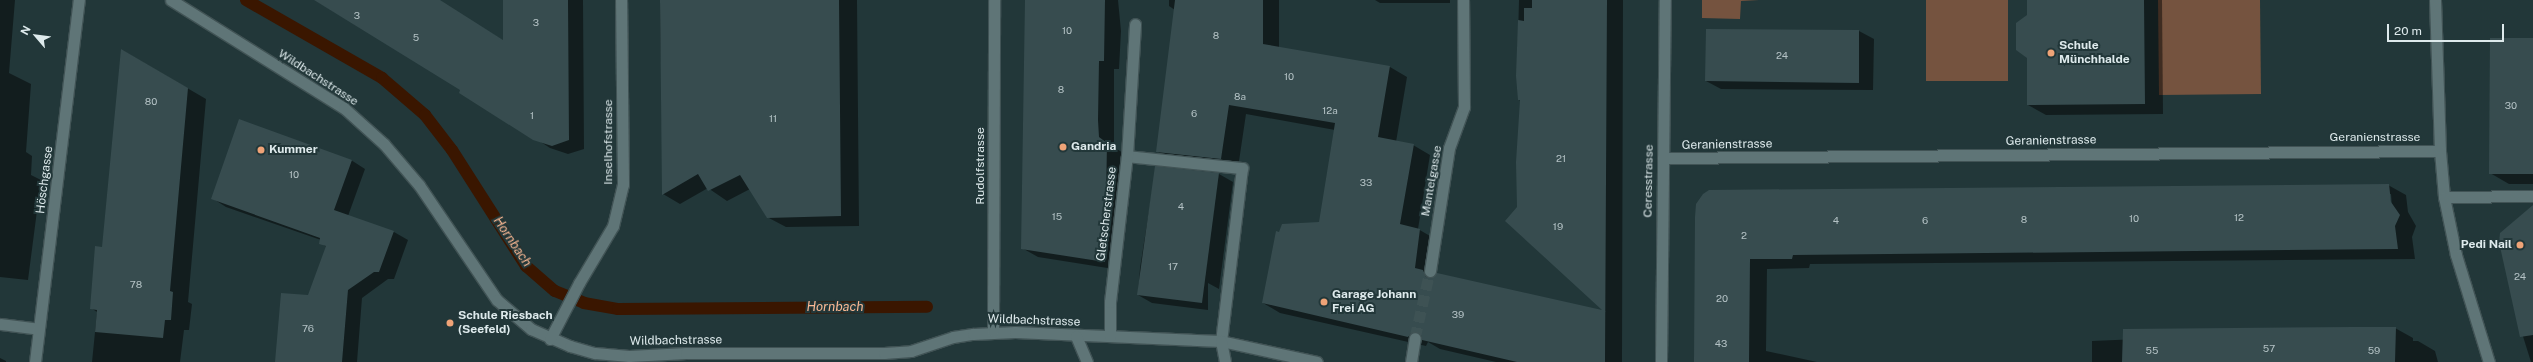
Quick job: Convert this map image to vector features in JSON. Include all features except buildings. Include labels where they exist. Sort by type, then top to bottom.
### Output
[{"type":"street","name":"Höschgasse","points":[[35,362],[79,0]]},
{"type":"street","name":"Wildbachstrasse","points":[[171,0],[350,113],[384,144],[419,185],[496,300],[514,317],[550,339],[595,353],[629,359],[710,358],[912,351],[953,337],[993,332],[1221,342],[1317,362]]},
{"type":"street","name":"Inselhofstrasse","points":[[550,339],[562,313],[613,226],[623,184],[621,0]]},
{"type":"street","name":"Rudolfstrasse","points":[[993,332],[994,0]]},
{"type":"street","name":"Mantelgasse","points":[[1430,272],[1449,148],[1464,107],[1463,0]]},
{"type":"street","name":"Ceresstrasse","points":[[1661,362],[1665,0]]},
{"type":"street","points":[[2435,0],[2440,151],[2444,197],[2456,255],[2489,362]]},
{"type":"street","name":"Gletscherstrasse","points":[[1110,336],[1110,302],[1127,156],[1135,24]]},
{"type":"street","name":"Geranienstrasse","points":[[1663,158],[2440,151]]},
{"type":"street","points":[[1127,156],[1242,168],[1221,342],[1225,362]]},
{"type":"street","points":[[2444,197],[2533,196]]},
{"type":"street","points":[[0,324],[39,329]]},
{"type":"street","points":[[1076,336],[1087,362]]},
{"type":"street","points":[[1411,362],[1415,338]]},
{"type":"shaded area","points":[[1702,0],[1759,0],[1741,1],[1740,19],[1702,18]]},
{"type":"shaded area","points":[[1926,0],[2008,0],[2008,81],[1926,81]]},
{"type":"shaded area","points":[[2158,0],[2260,0],[2261,94],[2159,95]]},
{"type":"waterway","name":"Hornbach","points":[[246,0],[382,78],[425,115],[452,150],[526,266],[555,291],[584,303],[618,309],[927,307]]},
{"type":"tunnel","points":[[1415,338],[1430,271]]},
{"type":"place","name":"Schule Münchhalde","points":[[2051,53]]},
{"type":"place","name":"Gandria","points":[[1063,147]]},
{"type":"place","name":"Kummer","points":[[261,150]]},
{"type":"place","name":"Pedi Nail","points":[[2520,245]]},
{"type":"place","name":"Garage Johann Frei AG","points":[[1324,302]]},
{"type":"place","name":"Schule Riesbach (Seefeld)","points":[[450,323]]}]
